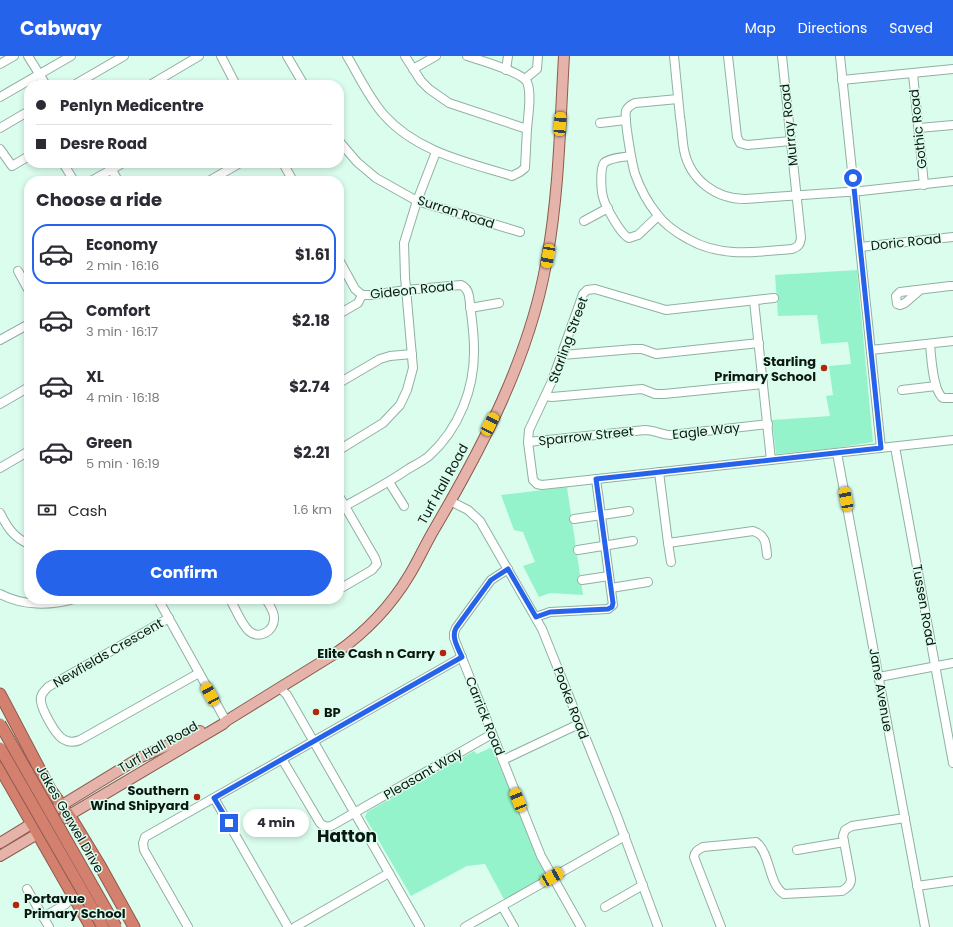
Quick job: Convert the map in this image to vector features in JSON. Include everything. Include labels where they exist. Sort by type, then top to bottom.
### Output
[{"type":"highway","points":[[0,694],[50,789],[69,815],[134,927]]},
{"type":"highway","name":"Jakes Gerwel Drive","points":[[0,724],[116,927]]},
{"type":"highway","name":"Jakes Gerwel Drive","points":[[0,748],[103,927]]},
{"type":"highway","points":[[0,768],[91,927]]},
{"type":"main road","name":"Turf Hall Road","points":[[0,843],[69,815],[223,724],[336,653],[373,623],[402,587],[476,451],[509,384],[528,333],[547,261],[553,220],[564,56]]},
{"type":"main road","name":"Turf Hall Road","points":[[0,856],[36,829],[62,806],[139,758],[220,721],[226,721]]},
{"type":"street","points":[[0,64],[14,56]]},
{"type":"street","points":[[28,56],[43,80]]},
{"type":"street","points":[[30,80],[71,56]]},
{"type":"street","points":[[81,80],[112,59],[124,56]]},
{"type":"street","points":[[221,56],[233,80]]},
{"type":"street","points":[[287,56],[301,80]]},
{"type":"street","points":[[347,56],[372,99],[385,116],[406,135],[436,152],[512,176],[525,168],[529,92],[527,82],[521,76],[467,56]]},
{"type":"street","points":[[406,56],[413,69],[429,89],[449,103],[527,129]]},
{"type":"street","points":[[413,69],[436,56]]},
{"type":"street","points":[[506,70],[508,56]]},
{"type":"street","points":[[525,79],[537,69],[538,56]]},
{"type":"street","points":[[674,56],[686,156],[693,172],[706,186],[722,196],[738,199],[854,192],[953,182]]},
{"type":"street","points":[[728,56],[737,137],[740,143],[747,145],[791,140]]},
{"type":"street","name":"Murray Road","points":[[626,120],[634,170],[647,200],[658,216],[688,239],[717,251],[741,253],[792,249],[799,245],[801,238],[782,56]]},
{"type":"street","points":[[840,56],[881,448]]},
{"type":"street","points":[[158,80],[195,57]]},
{"type":"street","points":[[842,80],[953,69]]},
{"type":"street","name":"Gothic Road","points":[[913,74],[924,185]]},
{"type":"street","points":[[0,98],[24,84]]},
{"type":"street","points":[[600,123],[626,120],[626,110],[631,105],[678,99]]},
{"type":"street","points":[[0,128],[24,114]]},
{"type":"street","points":[[919,128],[953,125]]},
{"type":"street","name":"Surran Road","points":[[344,147],[357,162],[376,178],[417,201],[520,232]]},
{"type":"street","points":[[0,149],[12,166],[24,159]]},
{"type":"street","points":[[344,447],[383,423],[400,405],[407,390],[414,368],[406,290],[404,243],[417,201],[436,152]]},
{"type":"street","points":[[631,156],[607,161],[602,165],[602,193],[608,208],[622,233],[629,238],[638,235],[658,216]]},
{"type":"street","points":[[101,176],[115,168]]},
{"type":"street","points":[[218,176],[231,168]]},
{"type":"street","points":[[112,170],[115,176]]},
{"type":"street","points":[[584,221],[608,208]]},
{"type":"street","name":"Doric Road","points":[[860,247],[953,237]]},
{"type":"street","name":"Gideon Road","points":[[344,269],[355,289],[362,295],[461,285],[464,286],[468,291],[474,347],[474,367],[469,394],[462,413],[448,435],[428,456],[389,482],[345,506]]},
{"type":"street","points":[[18,271],[24,282]]},
{"type":"street","points":[[920,290],[953,286]]},
{"type":"street","name":"Starling Street","points":[[596,479],[542,485],[535,483],[532,479],[528,442],[529,430],[546,396],[583,294],[587,290],[595,289],[666,310],[774,298]]},
{"type":"street","points":[[344,311],[358,302],[362,295]]},
{"type":"street","points":[[754,301],[771,460]]},
{"type":"street","points":[[470,308],[499,303]]},
{"type":"street","points":[[0,340],[24,327]]},
{"type":"street","points":[[871,350],[953,341]]},
{"type":"street","points":[[562,355],[639,349],[656,354],[759,343]]},
{"type":"street","points":[[930,344],[936,386],[941,397],[953,398]]},
{"type":"street","points":[[344,380],[380,359],[390,356],[412,354]]},
{"type":"street","points":[[546,396],[552,398],[642,389],[655,394],[664,394],[763,384]]},
{"type":"street","points":[[902,390],[936,386]]},
{"type":"street","points":[[0,404],[24,390]]},
{"type":"street","name":"Eagle Way","points":[[645,430],[664,435],[671,435],[768,424]]},
{"type":"street","name":"Sparrow Street","points":[[528,442],[645,430]]},
{"type":"street","points":[[536,617],[550,612],[610,608],[613,603],[596,479],[953,440]]},
{"type":"street","name":"Tussen Road","points":[[895,447],[953,762]]},
{"type":"street","name":"Jane Avenue","points":[[837,452],[925,927]]},
{"type":"street","points":[[0,468],[24,454]]},
{"type":"street","points":[[658,472],[671,562]]},
{"type":"street","points":[[389,482],[404,506]]},
{"type":"street","name":"Pooke Road","points":[[450,501],[476,516],[536,617],[548,643],[579,724],[625,836],[658,927]]},
{"type":"street","points":[[344,586],[372,570],[376,564],[375,558],[345,506]]},
{"type":"street","points":[[574,519],[629,511]]},
{"type":"street","points":[[0,513],[3,525],[15,536],[24,541]]},
{"type":"street","points":[[668,543],[753,531],[759,533],[763,537],[767,555]]},
{"type":"street","points":[[578,550],[633,540]]},
{"type":"street","name":"Carrick Road","points":[[508,569],[491,580],[456,628],[454,638],[541,856],[581,927]]},
{"type":"street","points":[[582,580],[609,576]]},
{"type":"street","points":[[611,588],[648,582]]},
{"type":"street","points":[[0,594],[13,600],[24,602]]},
{"type":"street","points":[[161,604],[226,721]]},
{"type":"street","points":[[233,604],[248,630],[256,635],[269,631],[274,621],[273,612],[269,604]]},
{"type":"street","name":"Newfields Crescent","points":[[169,618],[48,687],[43,692],[41,698],[42,708],[61,738],[70,742],[75,742],[199,673]]},
{"type":"street","points":[[188,927],[144,850],[143,841],[147,836],[462,657]]},
{"type":"street","points":[[879,677],[953,663]]},
{"type":"street","points":[[280,688],[288,695],[420,927]]},
{"type":"street","points":[[503,760],[579,724]]},
{"type":"street","name":"Pleasant Way","points":[[282,759],[321,825],[326,827],[331,826],[355,813],[492,734]]},
{"type":"street","points":[[214,798],[288,927]]},
{"type":"street","points":[[721,927],[694,857],[695,853],[703,847],[756,842],[760,845],[763,851],[779,891],[784,894],[789,895],[842,891],[851,883],[843,836],[845,830],[852,826],[905,818]]},
{"type":"street","points":[[464,927],[625,836]]},
{"type":"street","points":[[797,850],[844,842]]},
{"type":"street","points":[[295,927],[389,873]]},
{"type":"street","points":[[917,886],[953,881]]},
{"type":"street","points":[[605,906],[643,885]]},
{"type":"street","points":[[27,889],[49,927]]},
{"type":"street","points":[[43,917],[66,904]]},
{"type":"street","points":[[502,906],[514,927]]},
{"type":"green space","name":"Starling Primary School","points":[[857,270],[873,442],[836,448],[776,454],[772,420],[830,416],[826,396],[833,395],[829,366],[851,364],[848,342],[821,344],[817,315],[778,316],[775,275]]},
{"type":"green space","points":[[567,487],[583,595],[550,593],[539,597],[523,566],[535,562],[523,532],[514,530],[501,495]]},
{"type":"green space","points":[[490,748],[492,749],[545,869],[543,879],[505,901],[485,864],[467,866],[411,896],[365,817],[367,812],[474,751],[477,754]]},
{"type":"place","name":"Starling Primary School","points":[[824,368]]},
{"type":"place","name":"Elite Cash n Carry","points":[[443,653]]},
{"type":"place","name":"BP","points":[[316,712]]},
{"type":"place","name":"Southern Wind Shipyard","points":[[197,797]]},
{"type":"place","name":"Portavue Primary School","points":[[16,905]]},
{"type":"district","name":"Hatton","points":[[347,836]]},
{"type":"route","points":[[229,823],[214,798],[462,657],[454,638],[454,631],[491,580],[508,569],[536,617],[557,611],[608,609],[612,607],[613,603],[596,479],[881,448],[853,178]]}]
